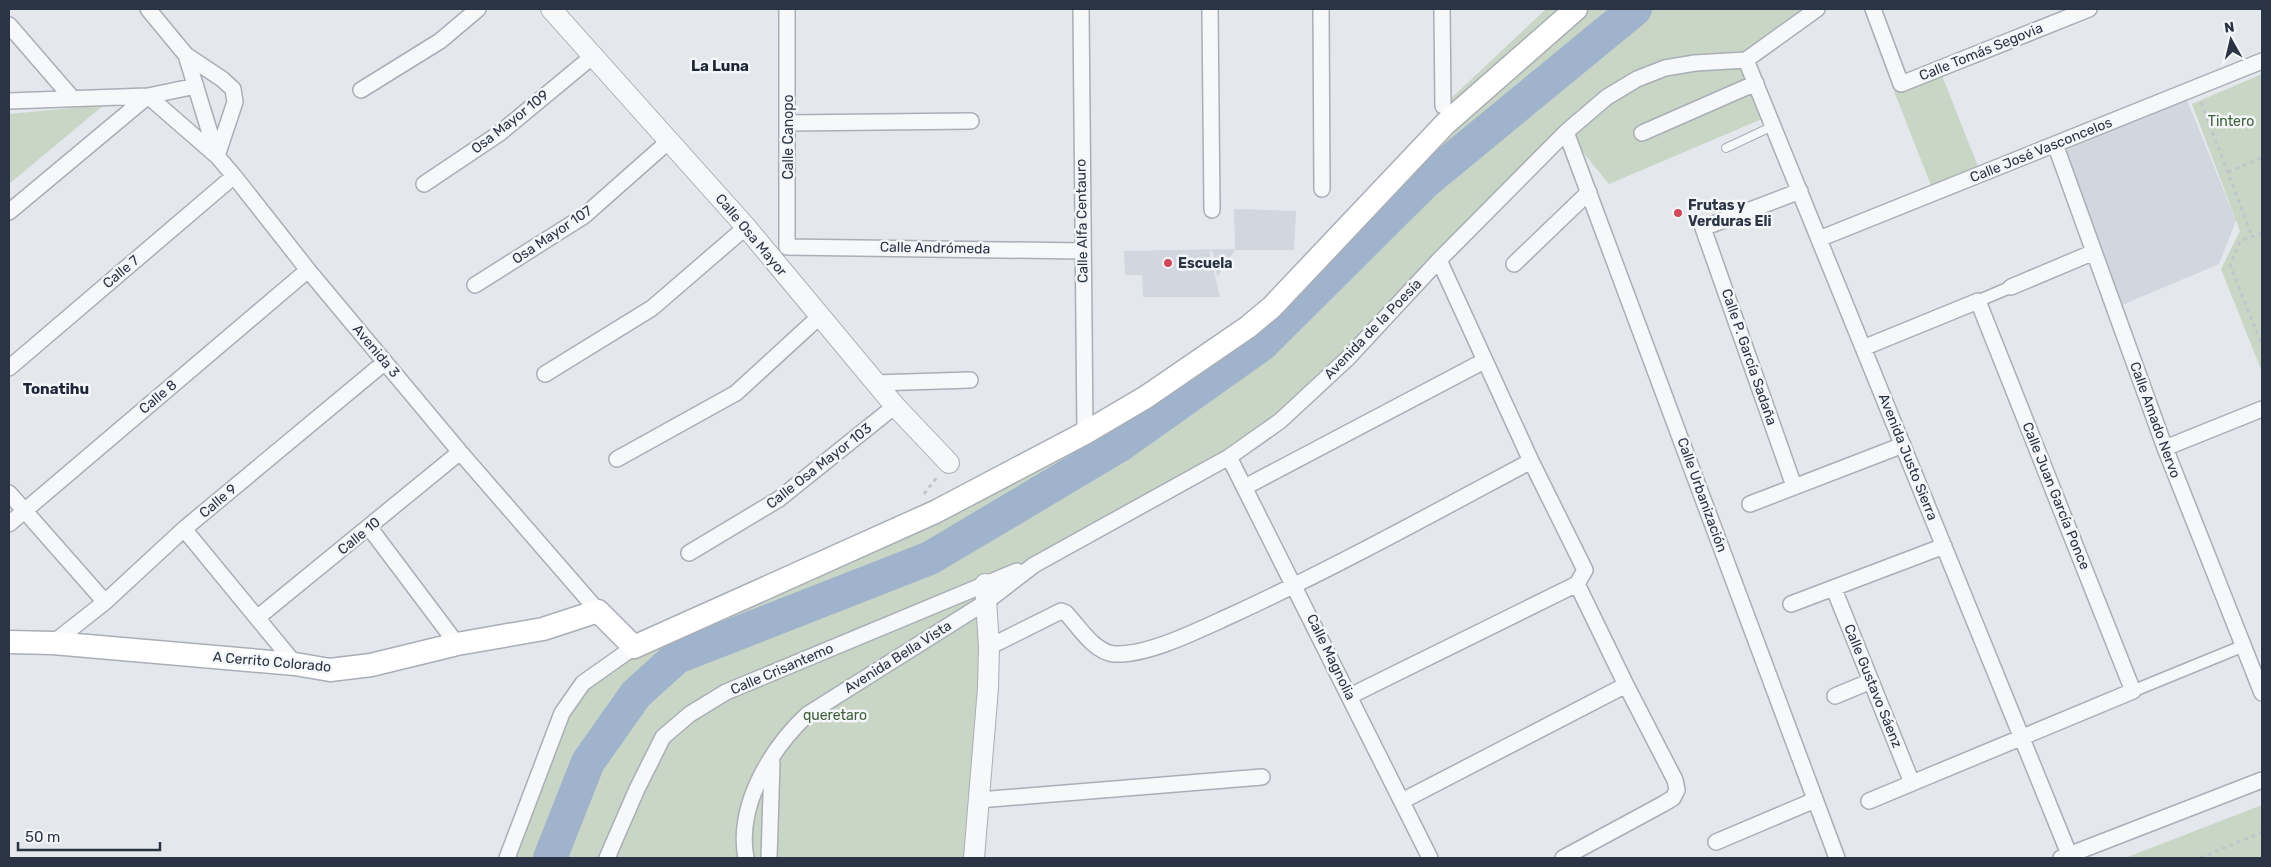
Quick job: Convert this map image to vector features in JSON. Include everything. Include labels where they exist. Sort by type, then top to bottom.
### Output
[{"type":"main road","points":[[598,611],[634,647],[934,512],[1085,433],[1146,397],[1248,327],[1272,306],[1444,124],[1576,9]]},
{"type":"main road","name":"A Cerrito Colorado","points":[[9,642],[53,643],[295,664],[330,670],[362,666],[457,644],[543,629],[598,611]]},
{"type":"street","points":[[148,9],[186,55],[222,79],[233,89],[235,95],[217,156]]},
{"type":"street","points":[[361,90],[440,41],[478,9]]},
{"type":"street","name":"Calle Canopo","points":[[779,252],[788,123],[787,9]]},
{"type":"street","name":"Calle Alfa Centauro","points":[[1081,9],[1085,433]]},
{"type":"street","points":[[1210,9],[1212,210]]},
{"type":"street","points":[[1321,9],[1322,189]]},
{"type":"street","points":[[1442,9],[1443,106]]},
{"type":"street","points":[[1746,60],[1817,9]]},
{"type":"street","name":"Calle Tomás Segovia","points":[[1873,9],[1900,84],[2089,9]]},
{"type":"street","name":"Calle Osa Mayor","points":[[555,10],[593,56],[746,227],[779,252],[819,316],[895,406],[949,463]]},
{"type":"street","points":[[9,25],[73,99]]},
{"type":"street","points":[[186,55],[217,156]]},
{"type":"street","name":"Osa Mayor 109","points":[[424,184],[500,133],[593,56]]},
{"type":"street","name":"Avenida Justo Sierra","points":[[1746,60],[2022,737],[2065,856]]},
{"type":"street","name":"Avenida de la Poesía","points":[[985,593],[1229,457],[1280,420],[1348,358],[1439,260],[1566,132],[1608,97],[1637,79],[1665,68],[1695,63],[1746,60]]},
{"type":"street","name":"Calle José Vasconcelos","points":[[1819,239],[2262,61]]},
{"type":"street","points":[[1642,133],[1756,84]]},
{"type":"street","points":[[9,101],[148,96],[196,86]]},
{"type":"street","points":[[9,212],[148,96]]},
{"type":"street","name":"Avenida 3","points":[[148,96],[217,156],[308,270],[460,452],[598,611]]},
{"type":"street","points":[[788,123],[971,121]]},
{"type":"street","name":"Calle Urbanización","points":[[1566,132],[1837,858]]},
{"type":"street","name":"Osa Mayor 107","points":[[475,284],[584,216],[670,140]]},
{"type":"street","name":"Calle Amado Nervo","points":[[2055,144],[2164,448],[2262,694]]},
{"type":"street","name":"Calle 7","points":[[9,368],[234,176]]},
{"type":"street","name":"Calle P. García Sadaña","points":[[1794,486],[1703,228],[1800,191]]},
{"type":"street","points":[[1514,264],[1589,192]]},
{"type":"street","points":[[545,374],[652,308],[746,227]]},
{"type":"street","name":"Calle Andrómeda","points":[[779,252],[1082,250]]},
{"type":"street","points":[[1863,348],[2094,252]]},
{"type":"street","points":[[1350,696],[1577,584],[1582,579],[1585,570],[1531,462],[1439,260]]},
{"type":"street","name":"Calle 8","points":[[9,524],[308,270]]},
{"type":"street","name":"Calle Juan García Ponce","points":[[1978,301],[2133,691]]},
{"type":"street","points":[[617,460],[736,393],[819,316]]},
{"type":"street","points":[[1244,487],[1484,361]]},
{"type":"street","name":"Calle 9","points":[[53,643],[105,602],[184,529],[385,362]]},
{"type":"street","points":[[875,383],[970,380]]},
{"type":"street","name":"Calle Osa Mayor 103","points":[[689,553],[780,499],[895,406]]},
{"type":"street","points":[[2164,448],[2262,409]]},
{"type":"street","points":[[1750,504],[1903,445]]},
{"type":"street","name":"Calle 10","points":[[257,618],[460,452]]},
{"type":"street","name":"Calle Magnolia","points":[[1229,457],[1430,858]]},
{"type":"street","points":[[989,647],[1061,611],[1066,613],[1100,650],[1113,654],[1132,652],[1185,636],[1295,586],[1531,462]]},
{"type":"street","points":[[9,493],[105,602]]},
{"type":"street","points":[[369,527],[457,644]]},
{"type":"street","points":[[184,529],[295,664]]},
{"type":"street","points":[[1791,604],[1944,546]]},
{"type":"street","points":[[1563,858],[1663,804],[1672,798],[1677,790],[1675,780],[1577,584]]},
{"type":"street","name":"Calle Gustavo Sáenz","points":[[1834,589],[1912,783]]},
{"type":"street","points":[[974,858],[989,647],[985,593]]},
{"type":"street","name":"Avenida Bella Vista","points":[[746,858],[744,822],[756,788],[788,733],[808,714],[985,593]]},
{"type":"street","name":"Calle Crisantemo","points":[[607,858],[637,789],[664,738],[690,714],[726,692],[985,593]]},
{"type":"street","points":[[1869,801],[2243,646]]},
{"type":"street","points":[[507,858],[562,713],[583,684],[634,647]]},
{"type":"street","points":[[1834,696],[1871,681]]},
{"type":"street","points":[[1402,801],[1626,685]]},
{"type":"street","name":"Avenida Bella Vista","points":[[768,858],[772,759]]},
{"type":"street","points":[[979,800],[1262,777]]},
{"type":"street","points":[[2065,856],[2262,780]]},
{"type":"street","points":[[1716,842],[1815,800]]},
{"type":"lane","points":[[1726,148],[1773,126]]},
{"type":"path","points":[[2196,88],[2252,236]]},
{"type":"path","points":[[2228,172],[2262,158]]},
{"type":"path","points":[[2262,233],[2240,241],[2230,265],[2262,345]]},
{"type":"path","points":[[934,512],[924,493],[949,463]]},
{"type":"path","points":[[2200,858],[2262,832]]},
{"type":"shaded area","points":[[2187,100],[2236,221],[2219,264],[2115,308],[2056,150]]},
{"type":"shaded area","name":"Escuela","points":[[1234,209],[1296,211],[1294,250],[1235,250],[1217,277],[1213,252],[1209,251],[1220,297],[1143,297],[1142,275],[1125,275],[1124,251],[1235,249]]},
{"type":"green space","name":"queretaro","points":[[1546,9],[1825,9],[1746,60],[1769,116],[1609,184],[1567,133],[1382,321],[1229,457],[986,602],[971,858],[507,858],[583,683],[649,640],[934,512],[1248,327],[1358,218],[1443,106]]},
{"type":"green space","points":[[1941,73],[1979,169],[1932,188],[1894,91]]},
{"type":"green space","name":"Tintero","points":[[2262,74],[2262,372],[2221,269],[2240,231],[2192,104]]},
{"type":"green space","points":[[104,105],[9,184],[9,114]]},
{"type":"green space","points":[[2262,805],[2262,858],[2125,858]]},
{"type":"waterway","points":[[550,858],[588,762],[636,694],[677,657],[930,558],[1120,445],[1261,345],[1426,181],[1635,9]]},
{"type":"place","name":"Frutas y Verduras Eli","points":[[1678,213]]},
{"type":"place","name":"Escuela","points":[[1168,263]]},
{"type":"district","name":"La Luna","points":[[720,66]]},
{"type":"district","name":"Tonatihu","points":[[56,389]]}]
